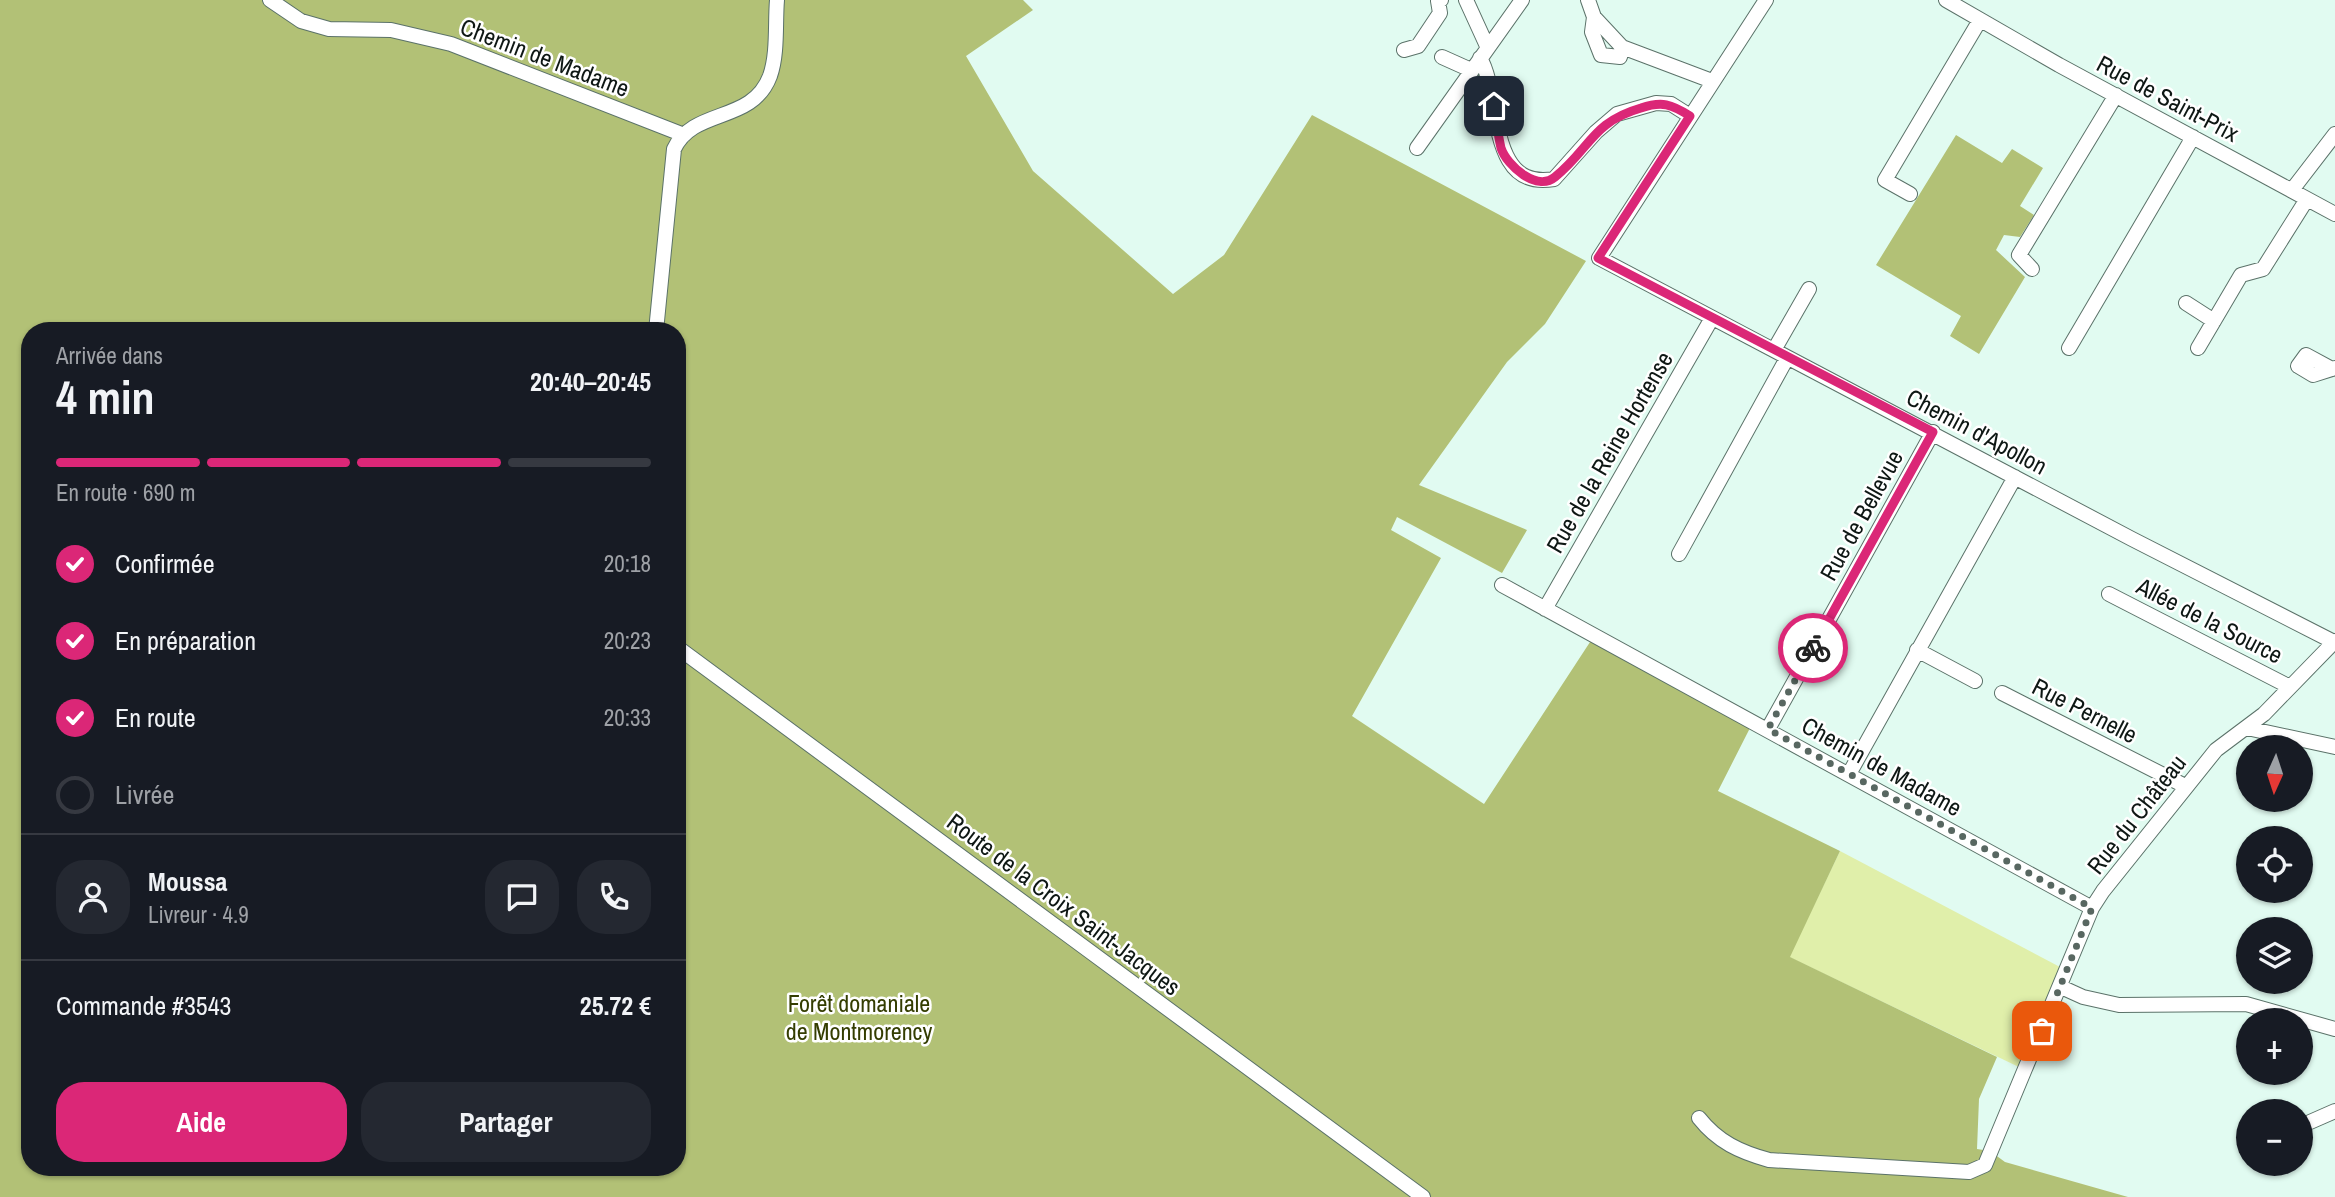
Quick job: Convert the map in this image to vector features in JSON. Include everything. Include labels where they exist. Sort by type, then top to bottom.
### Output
[{"type":"street","name":"Chemin de Madame","points":[[270,0],[301,21],[329,29],[391,30],[451,44],[684,135]]},
{"type":"street","points":[[657,322],[670,159],[684,135],[748,105],[761,94],[774,58],[777,0]]},
{"type":"street","points":[[1404,50],[1418,46],[1440,13],[1438,1],[1441,0]]},
{"type":"street","points":[[1466,0],[1484,52],[1502,150],[1522,174],[1535,180],[1554,179],[1596,132],[1617,114],[1656,103],[1671,104],[1690,116],[1760,2]]},
{"type":"street","points":[[1417,148],[1522,0]]},
{"type":"street","points":[[1588,0],[1594,17],[1622,47],[1712,81]]},
{"type":"street","name":"Rue de Saint-Prix","points":[[1946,0],[2335,214]]},
{"type":"street","points":[[1594,17],[1592,32],[1601,55],[1620,57],[1622,47]]},
{"type":"street","points":[[1910,194],[1885,180],[1980,20]]},
{"type":"street","points":[[1443,57],[1471,70]]},
{"type":"street","points":[[2032,269],[2019,255],[2116,95]]},
{"type":"street","name":"Chemin d'Apollon","points":[[1690,116],[1598,258],[2335,641]]},
{"type":"street","points":[[2292,190],[2335,134]]},
{"type":"street","points":[[2069,348],[2193,137]]},
{"type":"street","points":[[2198,348],[2241,275],[2263,269],[2308,199]]},
{"type":"street","points":[[1774,350],[1809,289]]},
{"type":"street","points":[[2186,303],[2214,321]]},
{"type":"street","name":"Rue de la Reine Hortense","points":[[1545,609],[1713,317]]},
{"type":"street","points":[[1679,554],[1787,358]]},
{"type":"street","name":"Rue de Bellevue","points":[[1768,729],[1933,432]]},
{"type":"street","points":[[1849,774],[2015,477]]},
{"type":"street","name":"Chemin de Madame","points":[[1502,585],[2092,908]]},
{"type":"street","name":"Allée de la Source","points":[[2109,594],[2290,687]]},
{"type":"street","name":"Rue du Château","points":[[1699,1118],[1711,1133],[1740,1152],[1769,1160],[1813,1165],[1976,1170],[1984,1165],[2092,908],[2185,786],[2217,750],[2247,728],[2335,641]]},
{"type":"street","points":[[1917,650],[1975,681]]},
{"type":"street","name":"Route de la Croix Saint-Jacques","points":[[686,654],[1423,1197]]},
{"type":"street","name":"Rue Pernelle","points":[[2001,693],[2185,786]]},
{"type":"street","points":[[2247,728],[2335,747]]},
{"type":"street","points":[[2061,986],[2083,997],[2119,1005],[2246,1004],[2335,1029]]},
{"type":"street","points":[[2313,1121],[2335,1111]]},
{"type":"green space","name":"Forêt domaniale de Montmorency","points":[[0,0],[1023,0],[1033,10],[966,56],[1033,171],[1173,294],[1224,255],[1312,115],[1586,261],[1545,324],[1507,362],[1419,485],[1527,530],[1502,573],[1397,517],[1391,530],[1441,558],[1352,716],[1484,804],[1592,639],[1751,726],[1718,791],[1840,851],[1790,957],[1997,1057],[1979,1099],[1977,1149],[1990,1151],[2005,1162],[2128,1197],[0,1197]]},
{"type":"green space","points":[[1956,135],[2002,163],[2012,149],[2043,168],[2020,206],[2034,215],[2020,237],[2004,235],[1996,250],[2025,277],[1979,354],[1950,336],[1961,316],[1876,265]]},
{"type":"green space","points":[[1840,851],[2060,967],[2021,1068],[1789,957]]},
{"type":"way so far","points":[[1813,648],[1768,729],[2092,908],[2042,1031]]},
{"type":"route","points":[[1494,106],[1504,155],[1522,174],[1543,181],[1554,179],[1596,132],[1617,114],[1656,103],[1671,104],[1690,116],[1598,258],[1933,432],[1813,648]]}]
